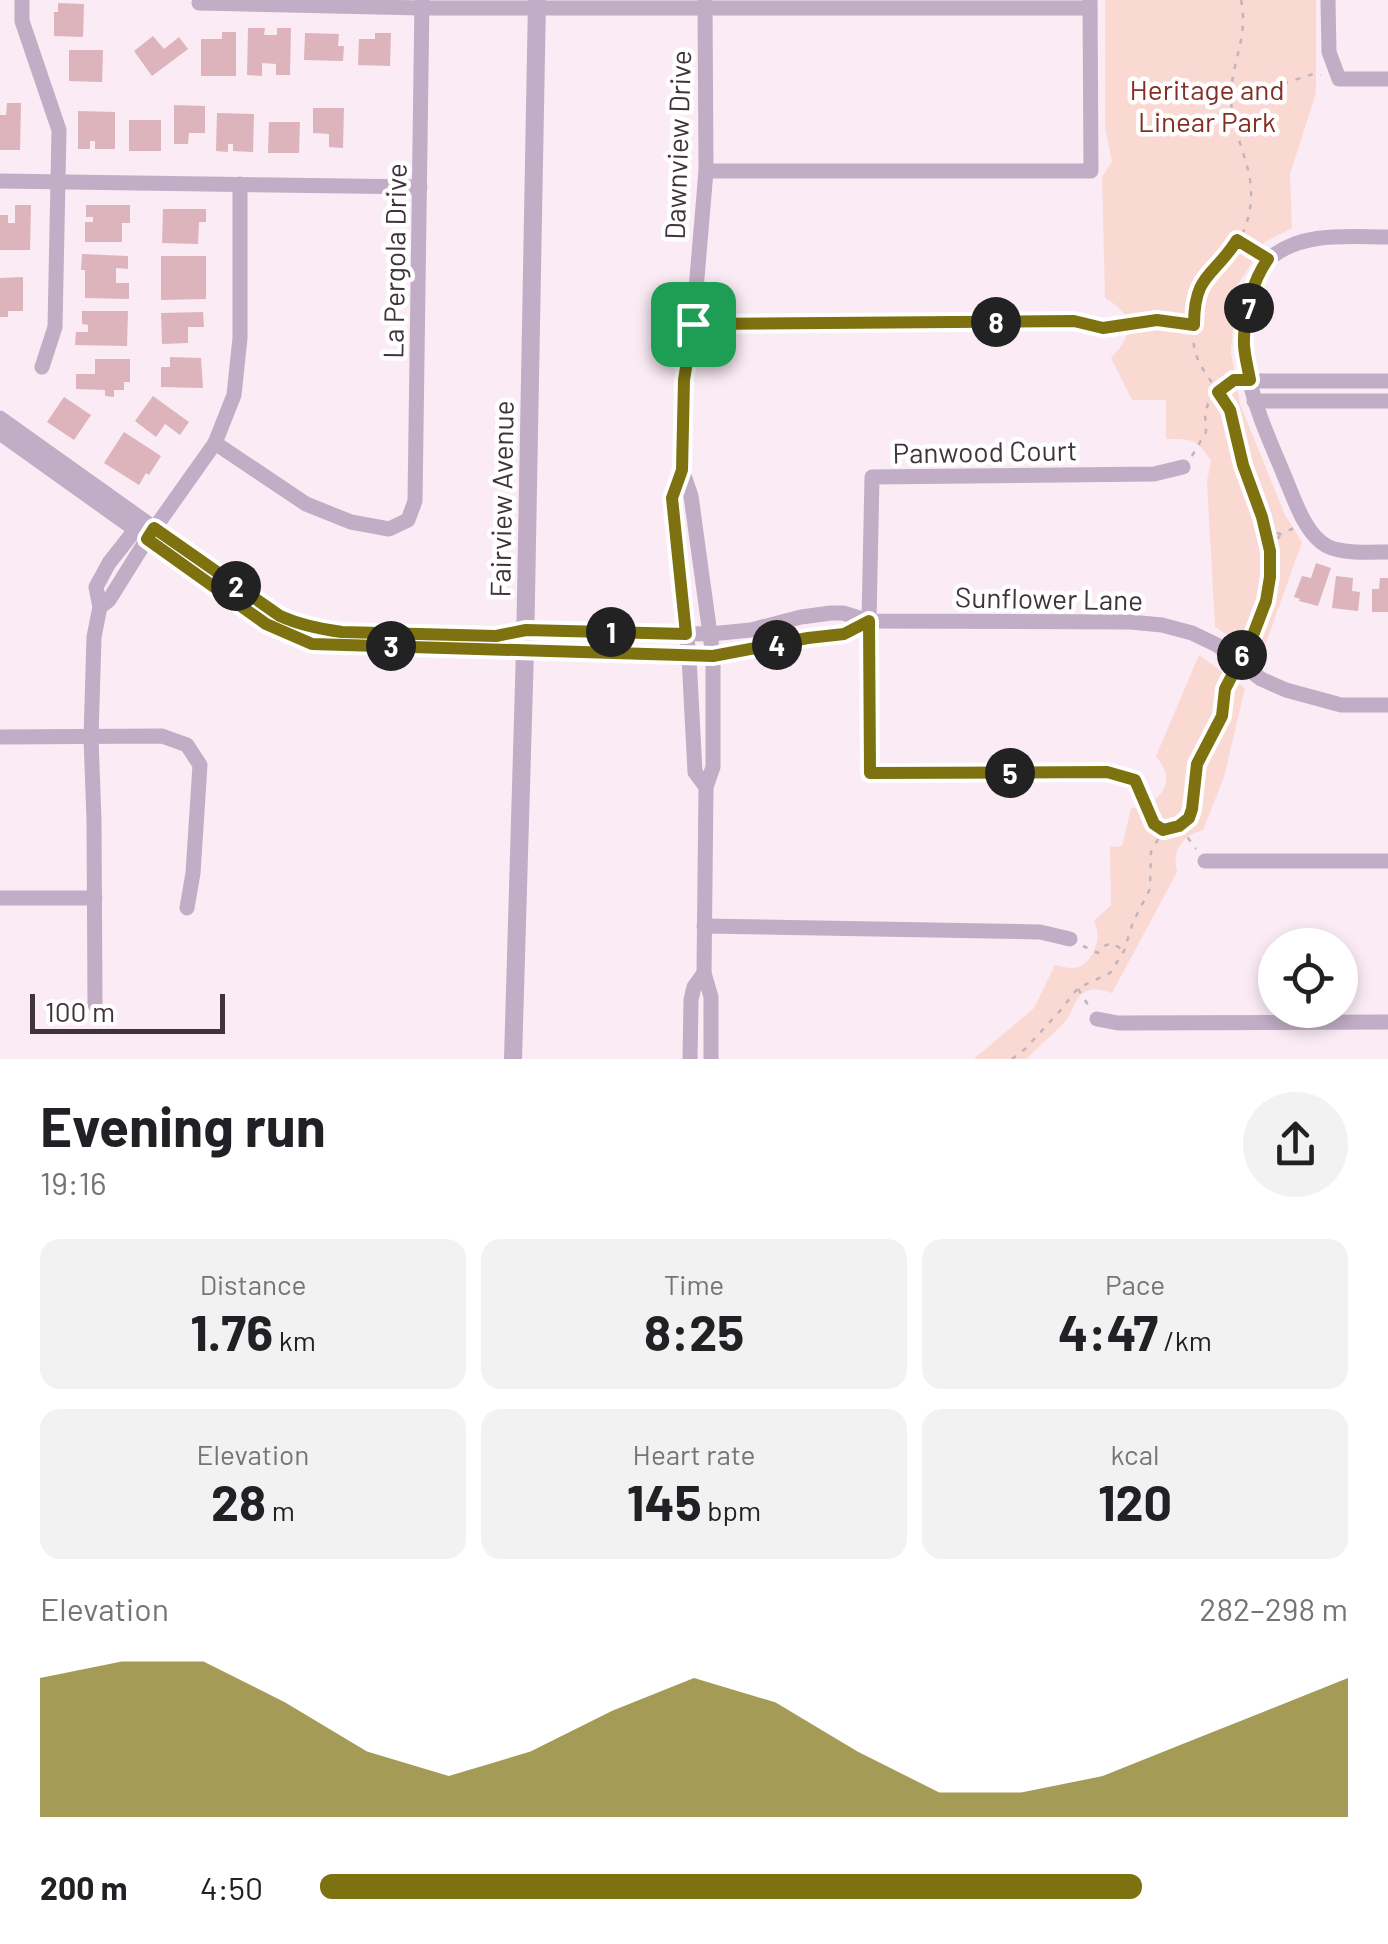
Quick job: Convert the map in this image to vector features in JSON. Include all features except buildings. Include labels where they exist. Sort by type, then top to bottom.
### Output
[{"type":"street","points":[[22,0],[22,21],[58,130],[56,327],[42,368]]},
{"type":"street","points":[[1328,0],[1330,52],[1339,79],[1388,79]]},
{"type":"street","points":[[199,3],[1090,4],[1091,171],[706,171]]},
{"type":"street","name":"La Pergola Drive","points":[[215,443],[306,504],[351,522],[389,529],[408,520],[415,502],[422,4]]},
{"type":"street","name":"Fairview Avenue","points":[[513,1059],[526,630],[537,4]]},
{"type":"street","name":"Dawnview Drive","points":[[705,4],[706,171],[693,324],[684,380],[682,470],[672,498],[689,657],[695,772],[706,787]]},
{"type":"street","points":[[0,182],[420,187]]},
{"type":"street","points":[[95,1006],[91,738],[94,637],[100,607],[109,600],[146,533],[215,443],[234,395],[240,338],[240,184]]},
{"type":"street","points":[[1388,237],[1326,236],[1296,242],[1268,259],[1258,273],[1243,340],[1254,401],[1304,524],[1326,546],[1388,552]]},
{"type":"street","points":[[693,324],[1074,321],[1103,328]]},
{"type":"street","points":[[1250,380],[1388,380]]},
{"type":"street","points":[[1254,401],[1388,401]]},
{"type":"street","points":[[0,418],[146,533]]},
{"type":"street","points":[[0,433],[146,533]]},
{"type":"street","name":"Panwood Court","points":[[869,621],[872,478],[1154,474],[1183,468]]},
{"type":"street","name":"Dawnview Drive","points":[[682,470],[692,496],[713,656],[713,767],[706,787],[704,926],[704,973],[711,997],[711,1059]]},
{"type":"street","name":"Sunflower Lane","points":[[146,533],[280,616],[300,625],[342,632],[496,636],[526,630],[710,634],[832,613],[869,621],[1162,625],[1217,645],[1262,678],[1286,690],[1341,704],[1388,704]]},
{"type":"street","name":"Sunflower Lane","points":[[146,533],[266,624],[312,644],[689,657],[844,634],[869,621]]},
{"type":"street","points":[[869,621],[870,773],[1107,772],[1135,780]]},
{"type":"street","points":[[0,737],[162,736],[187,745],[200,765],[193,873],[186,908]]},
{"type":"street","points":[[1205,861],[1388,861]]},
{"type":"street","points":[[0,898],[95,898]]},
{"type":"street","points":[[704,926],[1040,932],[1070,939]]},
{"type":"street","name":"Dawnview Drive","points":[[690,1059],[691,1000],[704,973]]},
{"type":"street","points":[[1097,1019],[1118,1023],[1388,1022]]},
{"type":"path","points":[[1012,1059],[1060,1012],[1078,988],[1110,972],[1124,951],[1150,889],[1151,852],[1163,830],[1179,826],[1189,818],[1197,764],[1222,716],[1225,689],[1266,601],[1270,551],[1230,410],[1201,367],[1194,346],[1194,302],[1203,280],[1246,227],[1251,193],[1249,167],[1233,120],[1231,96],[1244,29],[1241,0]]},
{"type":"path","points":[[1231,96],[1248,96],[1313,74],[1339,79]]},
{"type":"path","points":[[1237,240],[1268,259]]},
{"type":"path","points":[[1103,328],[1157,320],[1194,325]]},
{"type":"path","points":[[1183,468],[1206,432],[1208,404],[1234,380],[1250,380]]},
{"type":"path","points":[[1270,551],[1281,534],[1304,524]]},
{"type":"path","points":[[1264,530],[1281,534]]},
{"type":"path","points":[[1135,780],[1154,824],[1163,830]]},
{"type":"path","points":[[1179,826],[1205,861]]},
{"type":"path","points":[[1070,939],[1098,952],[1112,944],[1124,951]]},
{"type":"path","points":[[1078,988],[1097,1019]]},
{"type":"green space","name":"Heritage and Linear Park","points":[[1105,0],[1316,0],[1316,93],[1290,174],[1292,228],[1265,242],[1237,286],[1231,352],[1240,404],[1285,515],[1302,542],[1261,657],[1215,627],[1207,481],[1211,461],[1193,441],[1166,439],[1166,400],[1132,400],[1111,358],[1124,341],[1128,326],[1122,312],[1105,298],[1102,177],[1112,162],[1105,128]]},
{"type":"green space","points":[[1199,655],[1245,688],[1224,777],[1203,830],[1180,845],[1177,872],[1112,993],[1084,993],[1063,1024],[1026,1059],[974,1059],[1034,1008],[1055,965],[1078,967],[1094,951],[1094,921],[1111,905],[1110,847],[1122,846],[1131,808],[1152,802],[1165,786],[1165,771],[1156,756]]},
{"type":"route","points":[[1237,240],[1268,259],[1258,273],[1243,340],[1250,380],[1234,380],[1218,392],[1230,410],[1243,465],[1262,517],[1270,551],[1270,577],[1253,635],[1225,689],[1222,716],[1197,764],[1189,818],[1179,826],[1163,830],[1154,824],[1135,780],[1107,772],[870,773],[869,621],[844,634],[689,657],[312,644],[266,624],[147,539],[154,528],[280,616],[319,629],[496,636],[526,630],[686,634],[672,498],[682,470],[684,380],[693,324],[1074,321],[1103,328],[1157,320],[1194,325],[1194,302],[1203,280],[1237,240]]}]
